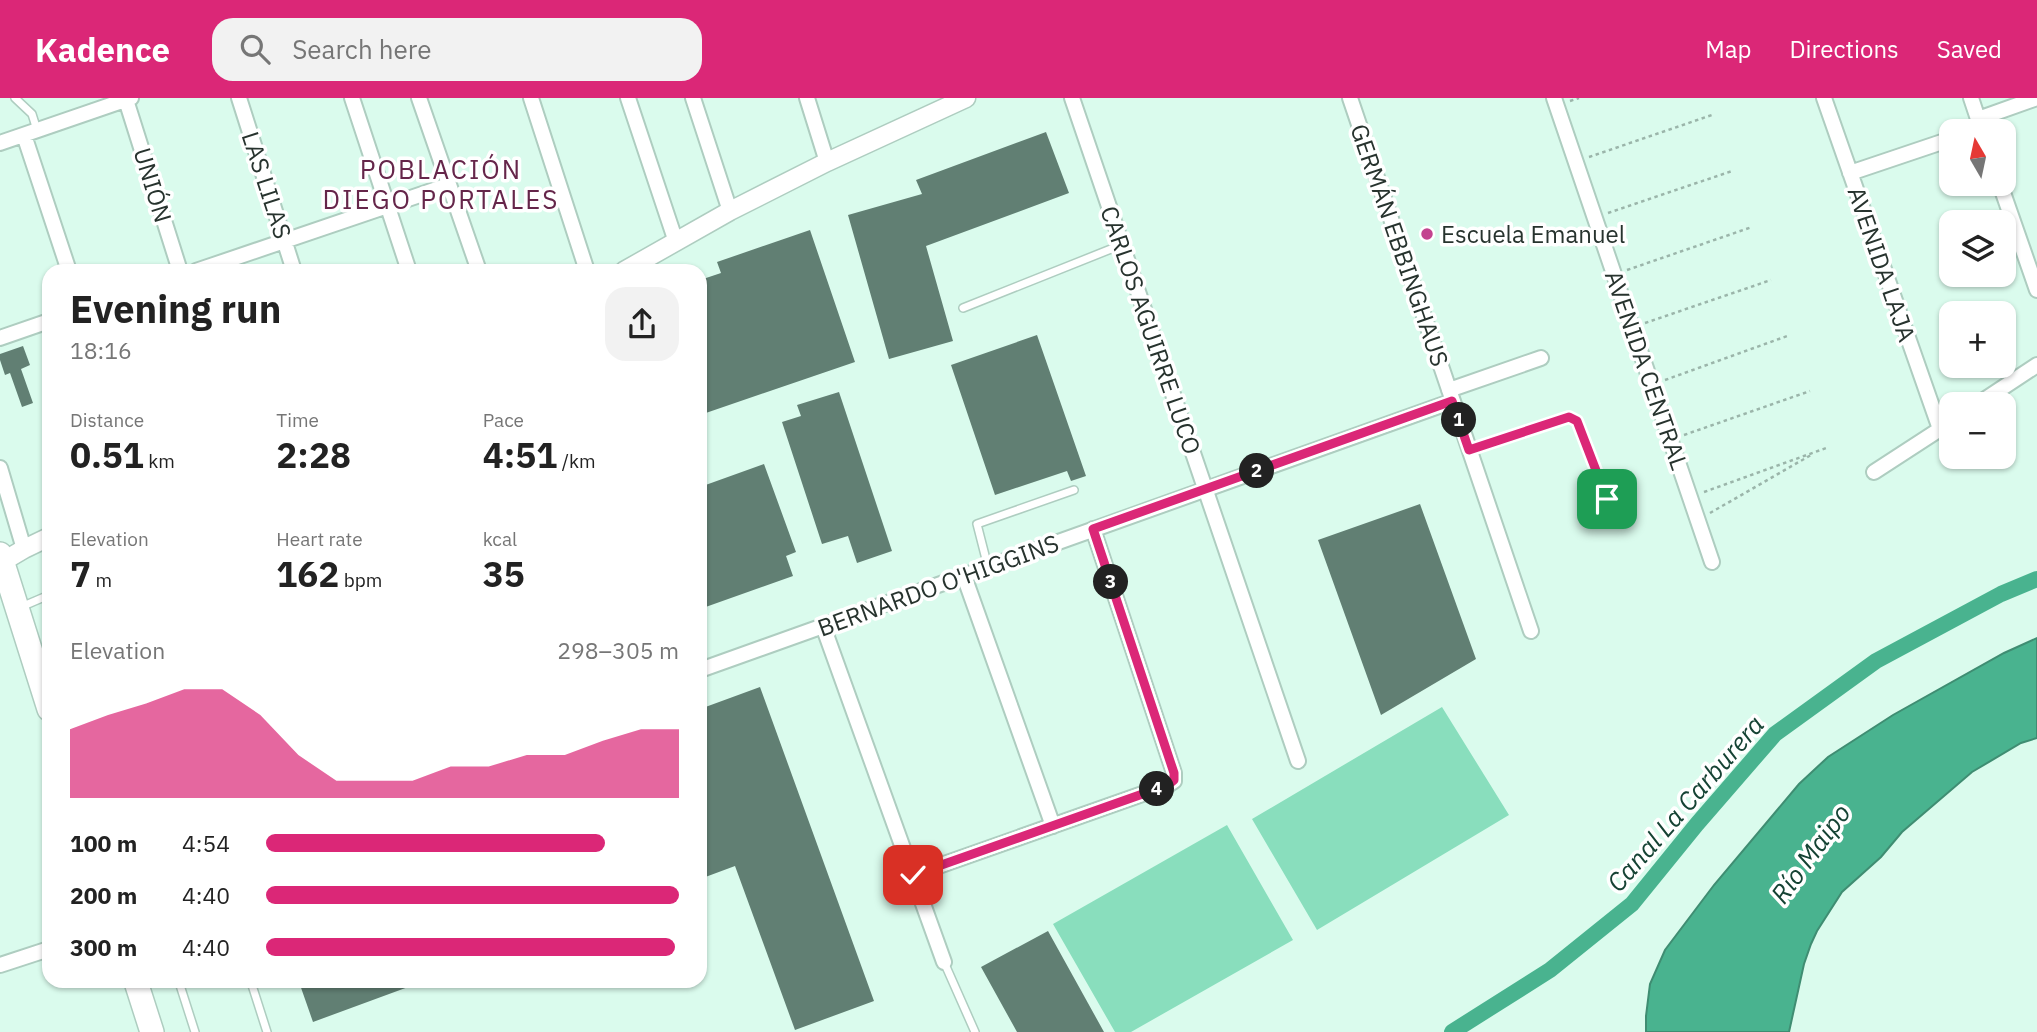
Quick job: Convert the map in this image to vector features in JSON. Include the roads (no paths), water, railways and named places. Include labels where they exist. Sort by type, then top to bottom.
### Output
[{"type":"main road","points":[[1,558],[42,687]]},
{"type":"main road","points":[[138,988],[152,1032]]},
{"type":"street","name":"LAS LILAS","points":[[239,98],[292,264]]},
{"type":"street","points":[[352,98],[407,264]]},
{"type":"street","points":[[419,98],[477,264]]},
{"type":"street","points":[[531,98],[585,264]]},
{"type":"street","points":[[628,98],[676,242]]},
{"type":"street","points":[[693,98],[730,211]]},
{"type":"street","points":[[807,98],[827,162]]},
{"type":"street","points":[[637,264],[730,211],[827,162],[966,98]]},
{"type":"street","name":"CARLOS AGUIRRE LUCO","points":[[1072,98],[1298,761]]},
{"type":"street","name":"GERMÁN EBBINGHAUS","points":[[1350,98],[1531,631]]},
{"type":"street","name":"AVENIDA CENTRAL","points":[[1554,98],[1712,562]]},
{"type":"street","name":"AVENIDA LAJA","points":[[1824,98],[1939,408]]},
{"type":"street","points":[[1970,98],[1976,119]]},
{"type":"street","points":[[1996,119],[2037,98]]},
{"type":"street","points":[[0,143],[128,99]]},
{"type":"street","name":"UNIÓN","points":[[128,99],[178,264]]},
{"type":"street","points":[[31,132],[67,264]]},
{"type":"street","points":[[1850,173],[1939,143]]},
{"type":"street","points":[[217,264],[449,185]]},
{"type":"street","points":[[2004,196],[2037,290]]},
{"type":"street","points":[[0,338],[42,323]]},
{"type":"street","name":"BERNARDO O'HIGGINS","points":[[707,667],[1205,489],[1541,358]]},
{"type":"street","points":[[1996,392],[2037,365]]},
{"type":"street","points":[[1874,472],[1939,430]]},
{"type":"street","points":[[0,468],[24,549]]},
{"type":"street","points":[[913,875],[1168,785],[1174,780],[1174,773],[1093,529]]},
{"type":"street","points":[[1,558],[42,540]]},
{"type":"street","points":[[964,576],[1053,826]]},
{"type":"street","points":[[823,626],[944,962]]},
{"type":"street","points":[[0,965],[42,951]]},
{"type":"lane","points":[[15,98],[32,114],[31,132]]},
{"type":"lane","points":[[962,308],[1122,245]]},
{"type":"lane","points":[[1469,450],[1569,417],[1577,421],[1581,429],[1607,499]]},
{"type":"lane","points":[[988,567],[976,528],[980,521],[1074,489]]},
{"type":"lane","points":[[17,609],[42,599]]},
{"type":"lane","points":[[944,962],[975,1032]]},
{"type":"lane","points":[[181,988],[195,1032]]},
{"type":"lane","points":[[253,988],[267,1032]]},
{"type":"water","name":"Río Maipo","points":[[2037,638],[2037,738],[2021,743],[1972,772],[1902,832],[1881,857],[1842,892],[1811,944],[1789,1032],[1646,1032],[1650,984],[1665,950],[1714,885],[1799,784],[1828,757],[1893,715],[2004,653]]},
{"type":"waterway","name":"Canal La Carburera","points":[[1452,1032],[1550,970],[1632,904],[1775,734],[1876,661],[2001,594],[2037,579]]},
{"type":"place","name":"Escuela Emanuel","points":[[1427,234]]},
{"type":"district","name":"POBLACIÓN DIEGO PORTALES","points":[[441,184]]}]
